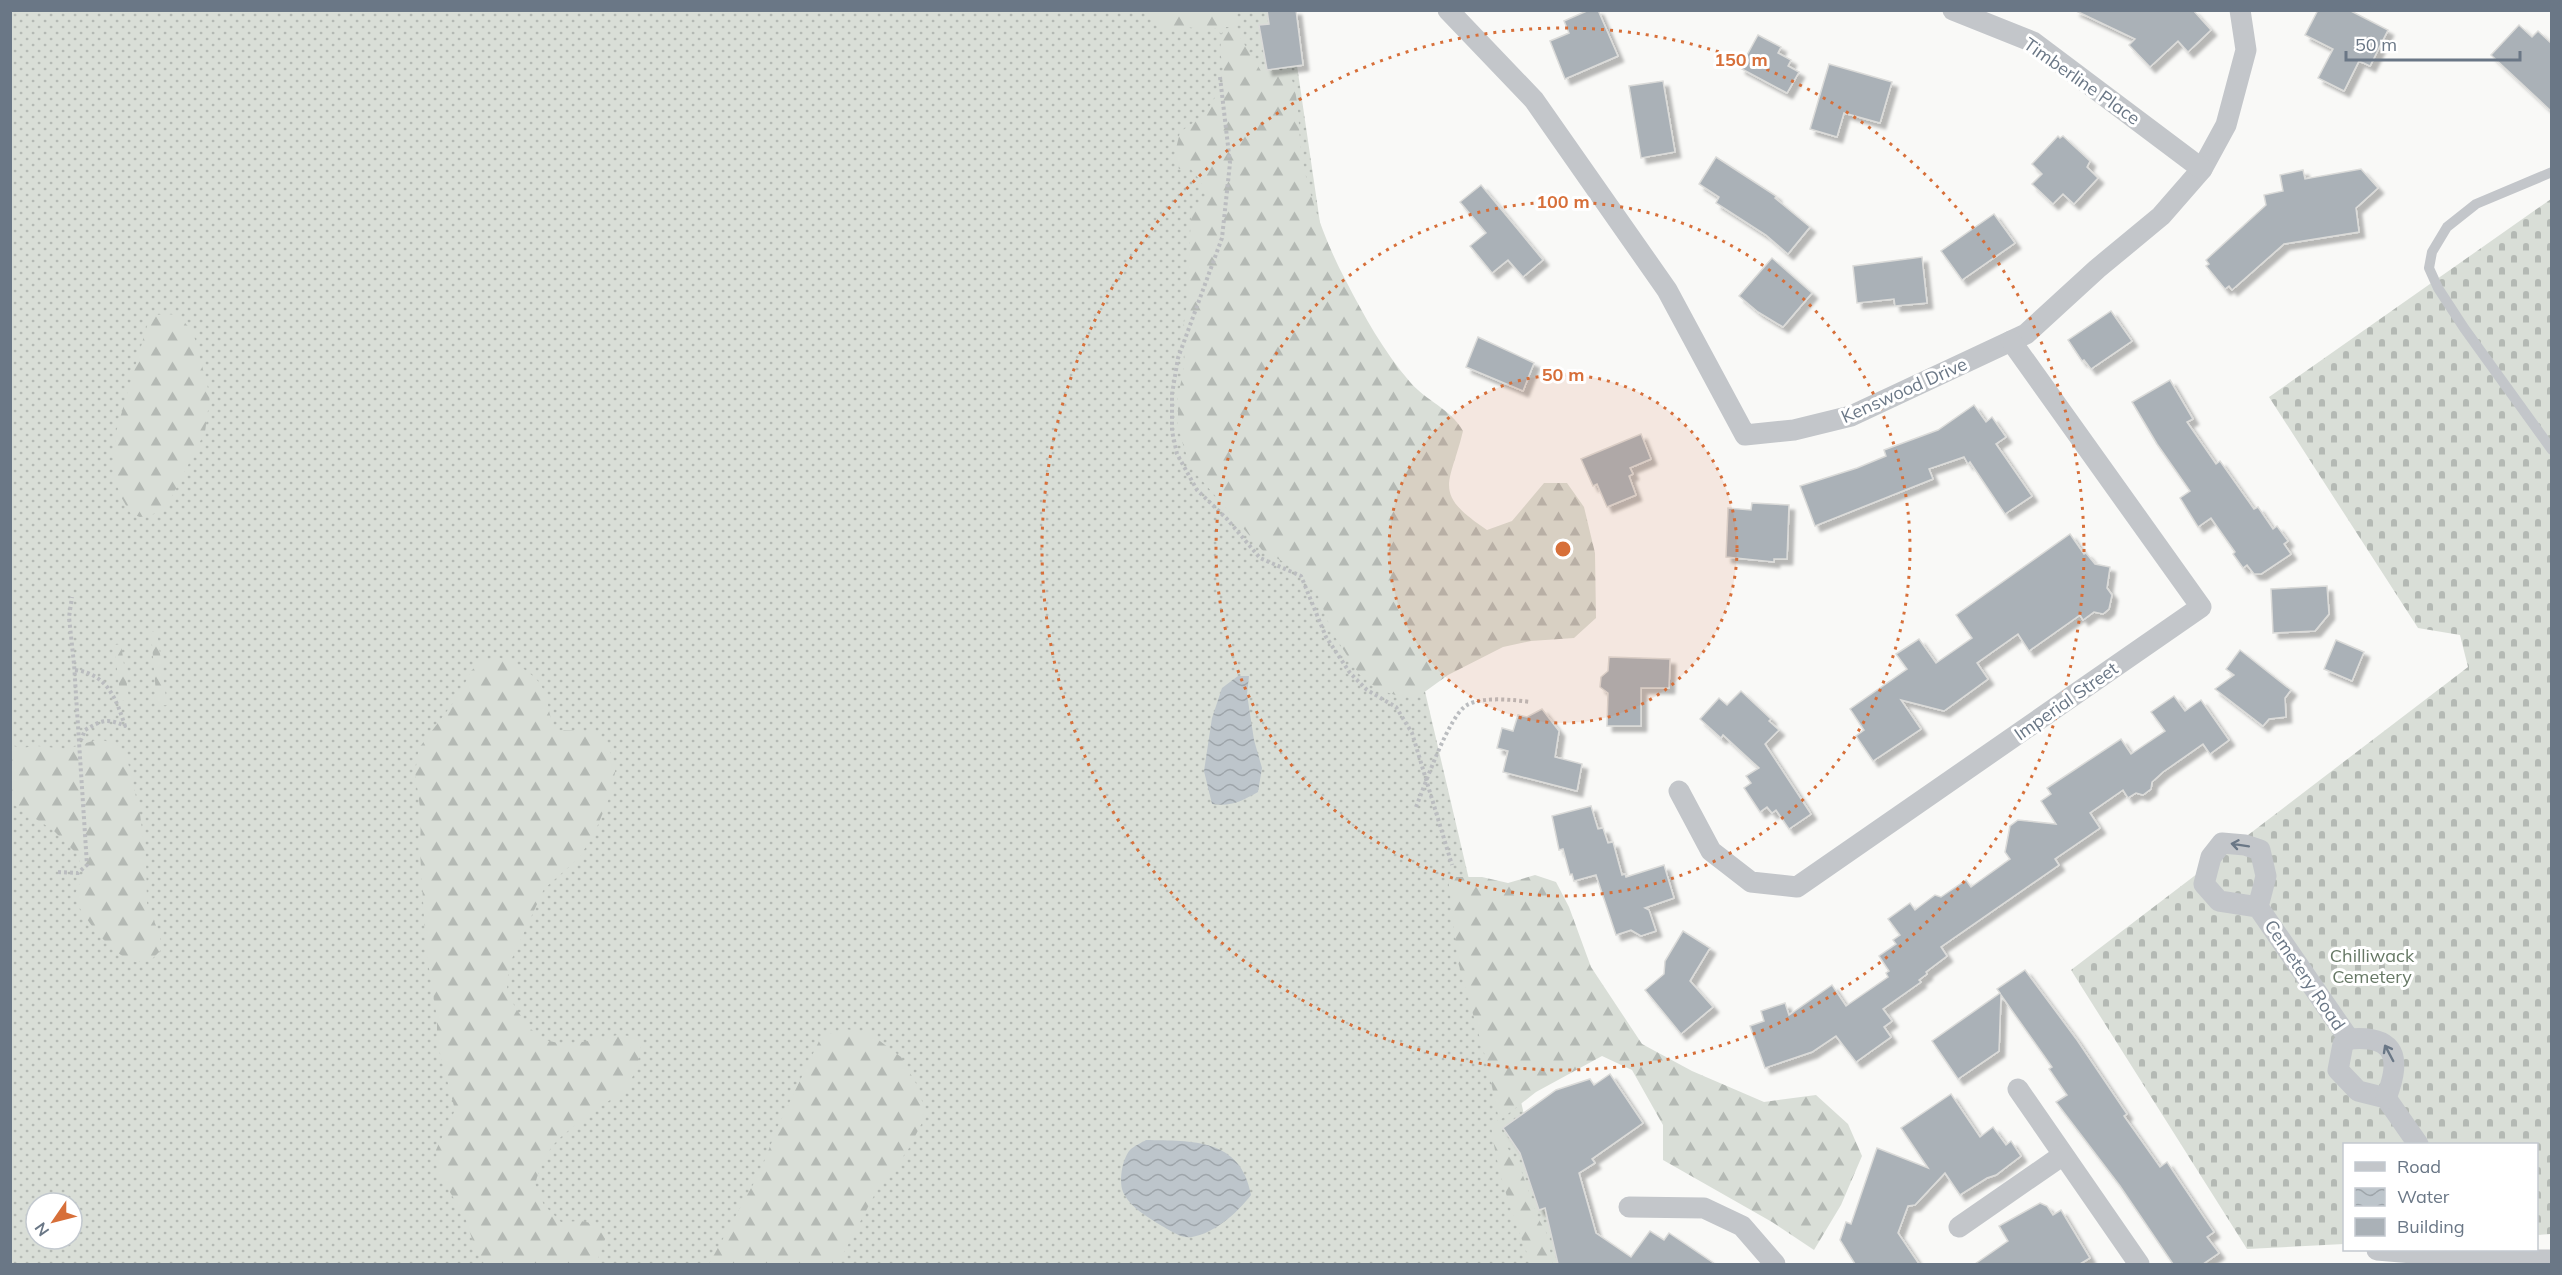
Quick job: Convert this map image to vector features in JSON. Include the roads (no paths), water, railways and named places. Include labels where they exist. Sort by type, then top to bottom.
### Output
[{"type":"street","name":"Kenswood Drive","points":[[1448,10],[1534,100],[1667,290],[1745,435],[1794,430],[1851,417],[2026,334],[2097,269],[2161,216],[2202,169],[2226,124],[2246,50],[2240,10]]},
{"type":"street","name":"Timberline Place","points":[[1953,10],[2033,42],[2202,169]]},
{"type":"street","name":"Imperial Street","points":[[1680,791],[1711,851],[1751,882],[1797,887],[2201,607],[2011,341]]},
{"type":"street","name":"Cemetery Road","points":[[2258,907],[2349,1039],[2343,1044],[2338,1071],[2358,1092],[2386,1098]]},
{"type":"street","points":[[2349,1039],[2370,1037],[2386,1045],[2395,1065],[2394,1079],[2386,1098],[2417,1143]]},
{"type":"street","points":[[2018,1089],[2139,1264]]},
{"type":"street","points":[[1959,1227],[2063,1155]]},
{"type":"street","points":[[1629,1207],[1704,1208],[1742,1226],[1775,1264]]},
{"type":"street","points":[[2377,1251],[2494,1255],[2552,1260]]},
{"type":"lane","points":[[2552,172],[2476,204],[2446,227],[2432,252],[2429,268],[2438,288],[2464,328],[2552,450]]},
{"type":"water","points":[[1238,676],[1249,676],[1247,694],[1254,740],[1262,768],[1258,792],[1225,805],[1212,804],[1204,771],[1212,718],[1222,688]]},
{"type":"water","points":[[1146,1140],[1197,1143],[1212,1146],[1226,1153],[1237,1162],[1246,1176],[1251,1195],[1239,1209],[1217,1227],[1201,1235],[1180,1236],[1136,1208],[1127,1199],[1122,1189],[1122,1171],[1127,1154]]},
{"type":"park label","name":"Chilliwack Cemetery","points":[[2372,965]]}]
